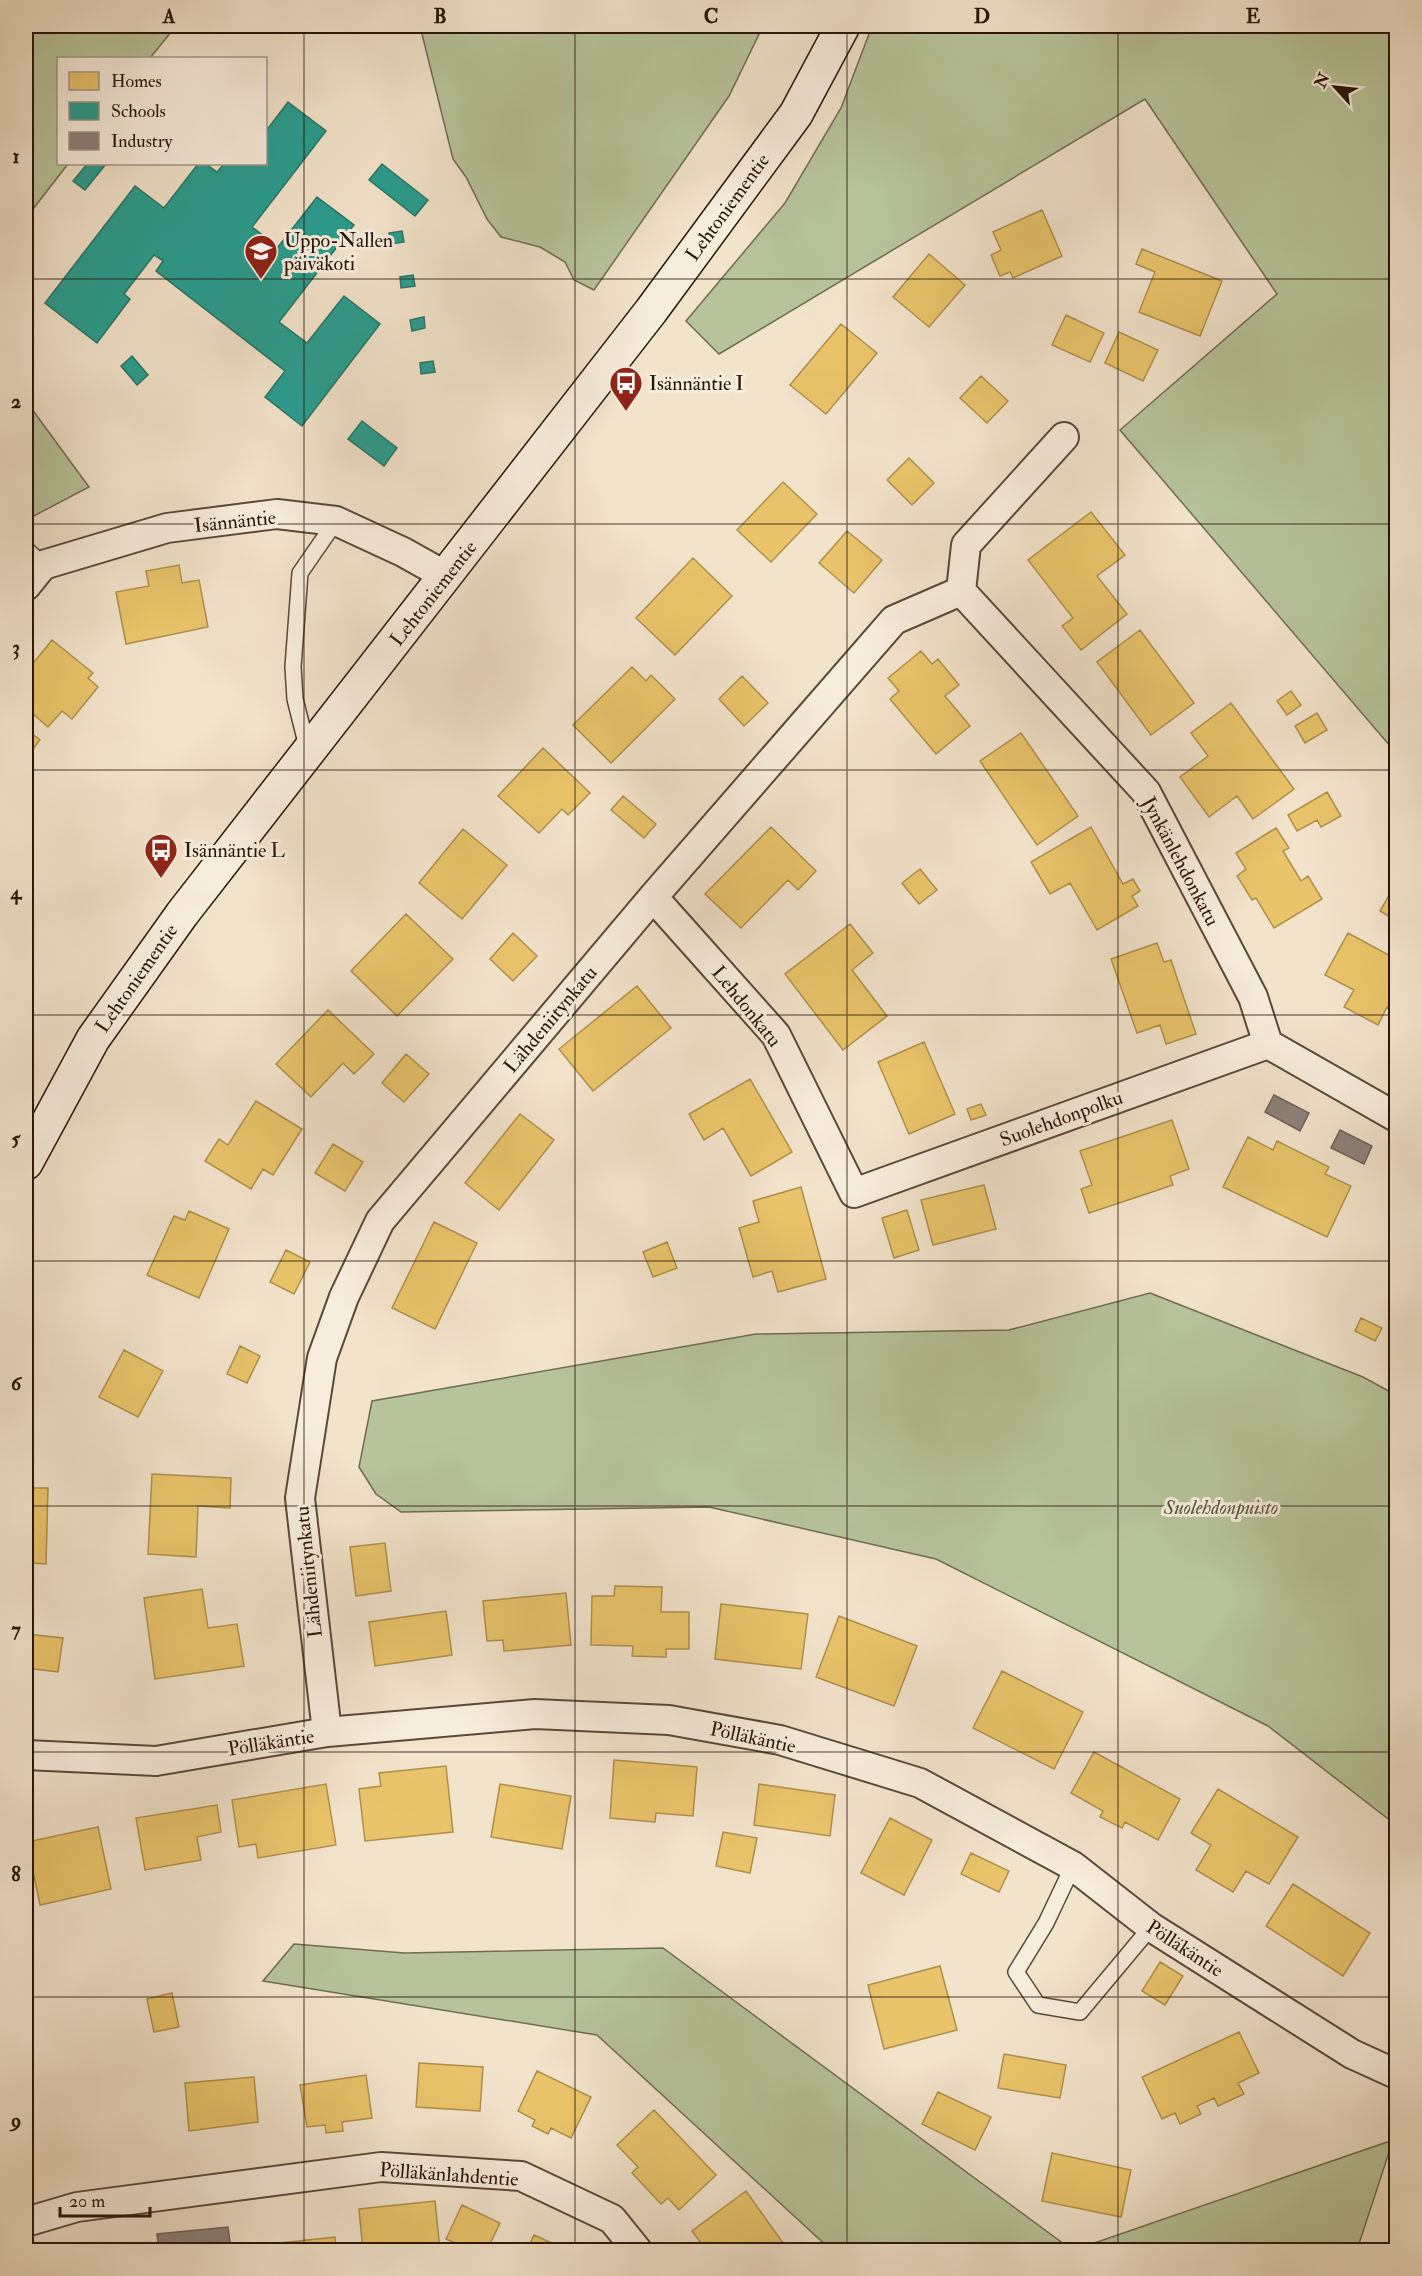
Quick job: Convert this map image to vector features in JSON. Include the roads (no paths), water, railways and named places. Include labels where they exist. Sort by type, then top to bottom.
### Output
[{"type":"main road","name":"Lehtoniementie","points":[[26,1163],[93,1039],[182,914],[651,311],[796,114],[843,26]]},
{"type":"street","points":[[961,591],[966,545],[1064,437]]},
{"type":"street","name":"Isännäntie","points":[[31,567],[167,528],[277,514],[336,521],[403,552],[446,576]]},
{"type":"street","name":"Lähdeniitynkatu","points":[[327,1732],[300,1498],[322,1358],[344,1297],[380,1221],[653,897],[894,620],[961,591]]},
{"type":"street","name":"Jynkänlehdonkatu","points":[[961,591],[1146,792],[1253,997],[1268,1044]]},
{"type":"street","name":"Lehdonkatu","points":[[653,897],[776,1035],[854,1193]]},
{"type":"street","points":[[1268,1044],[1396,1117]]},
{"type":"street","name":"Suolehdonpolku","points":[[854,1193],[1268,1044]]},
{"type":"street","name":"Pölläkäntie","points":[[26,1755],[156,1761],[327,1732],[535,1714],[669,1720],[780,1740],[920,1783],[1073,1866],[1151,1927],[1352,2054],[1396,2074]]},
{"type":"street","name":"Pölläkänlahdentie","points":[[26,2222],[77,2207],[381,2167],[521,2176],[612,2219],[638,2250]]},
{"type":"lane","points":[[308,752],[295,699],[292,666],[300,573],[336,521]]},
{"type":"lane","points":[[1073,1866],[1046,1923],[1016,1972],[1038,2005],[1080,2012],[1151,1927]]},
{"type":"place","name":"Uppo-Nallen päiväkoti","points":[[261,280]]},
{"type":"place","name":"Isännäntie I","points":[[626,412]]},
{"type":"place","name":"Isännäntie L","points":[[161,879]]},
{"type":"park label","name":"Suolehdonpuisto","points":[[1221,1507]]}]
